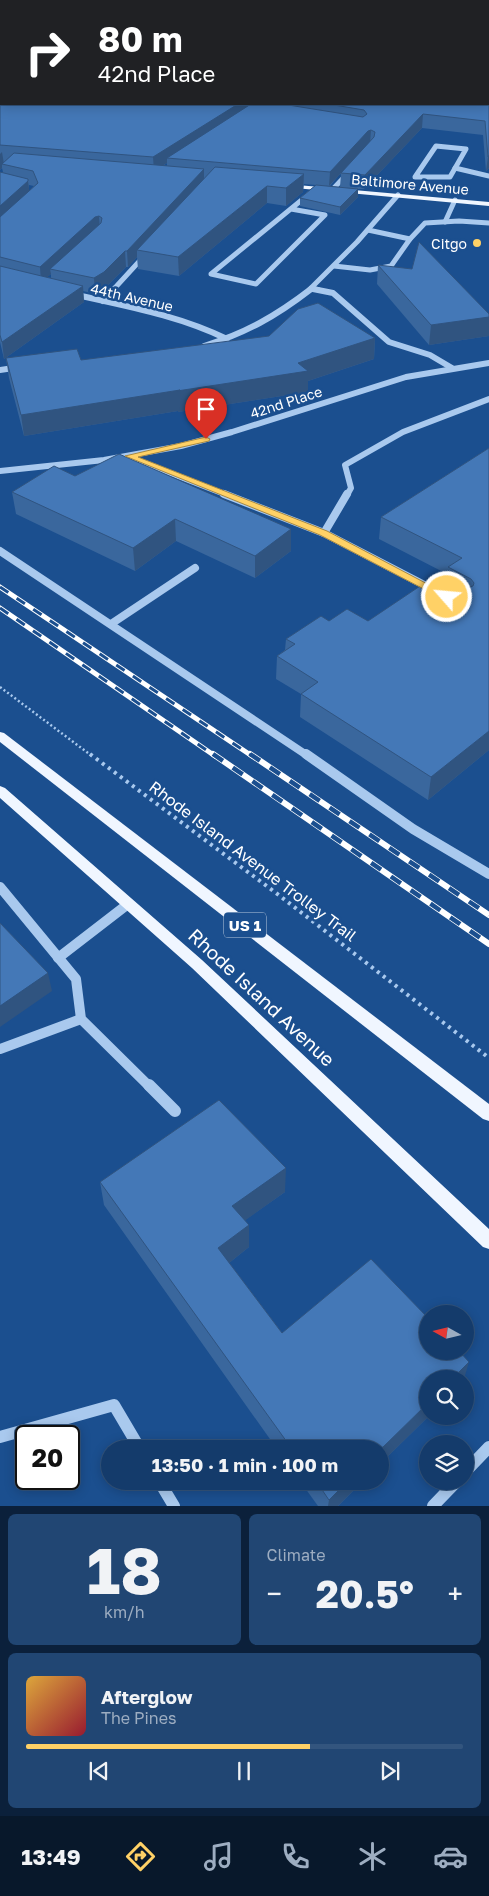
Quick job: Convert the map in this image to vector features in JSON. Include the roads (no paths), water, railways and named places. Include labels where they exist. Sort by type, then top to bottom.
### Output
[{"type":"main road","name":"Baltimore Avenue","points":[[278,185],[489,204]]},
{"type":"main road","name":"US 1","points":[[0,736],[489,1114]]},
{"type":"main road","name":"Rhode Island Avenue","points":[[0,791],[197,964],[489,1241]]},
{"type":"street","points":[[436,146],[466,149],[455,168],[450,177],[415,177],[436,146]]},
{"type":"street","points":[[455,168],[489,176]]},
{"type":"street","points":[[332,190],[350,169]]},
{"type":"street","points":[[291,209],[325,215],[256,284],[211,274],[315,188]]},
{"type":"street","points":[[198,347],[227,339],[254,328],[311,288],[346,256],[398,196]]},
{"type":"street","points":[[445,222],[455,200]]},
{"type":"street","points":[[334,266],[370,270],[391,266],[410,239],[425,223],[489,223]]},
{"type":"street","points":[[368,230],[410,239]]},
{"type":"street","points":[[103,301],[148,252]]},
{"type":"street","points":[[311,288],[333,293],[389,342],[430,355],[452,368]]},
{"type":"street","name":"44th Avenue","points":[[69,293],[185,321],[208,329],[227,339]]},
{"type":"street","name":"42nd Place","points":[[0,471],[129,456],[206,439],[281,418],[405,377],[489,363]]},
{"type":"street","points":[[0,370],[29,366]]},
{"type":"street","points":[[324,533],[351,488],[345,465],[403,432],[489,399]]},
{"type":"street","points":[[129,456],[324,533],[438,593]]},
{"type":"street","points":[[0,550],[259,722],[413,829],[489,874]]},
{"type":"street","points":[[111,624],[195,568]]},
{"type":"street","points":[[0,887],[76,979],[81,1019],[175,1111]]},
{"type":"street","points":[[58,958],[128,904]]},
{"type":"street","points":[[0,1049],[81,1019]]},
{"type":"street","points":[[0,1437],[114,1405],[135,1440]]},
{"type":"street","points":[[474,1463],[489,1447]]},
{"type":"street","points":[[165,1490],[174,1506]]},
{"type":"street","points":[[433,1506],[448,1490]]},
{"type":"railway","points":[[0,587],[252,756]]},
{"type":"railway","points":[[0,608],[215,756]]},
{"type":"railway","points":[[213,754],[489,944]]},
{"type":"railway","points":[[250,754],[489,915]]},
{"type":"place","name":"Citgo","points":[[477,243]]}]
